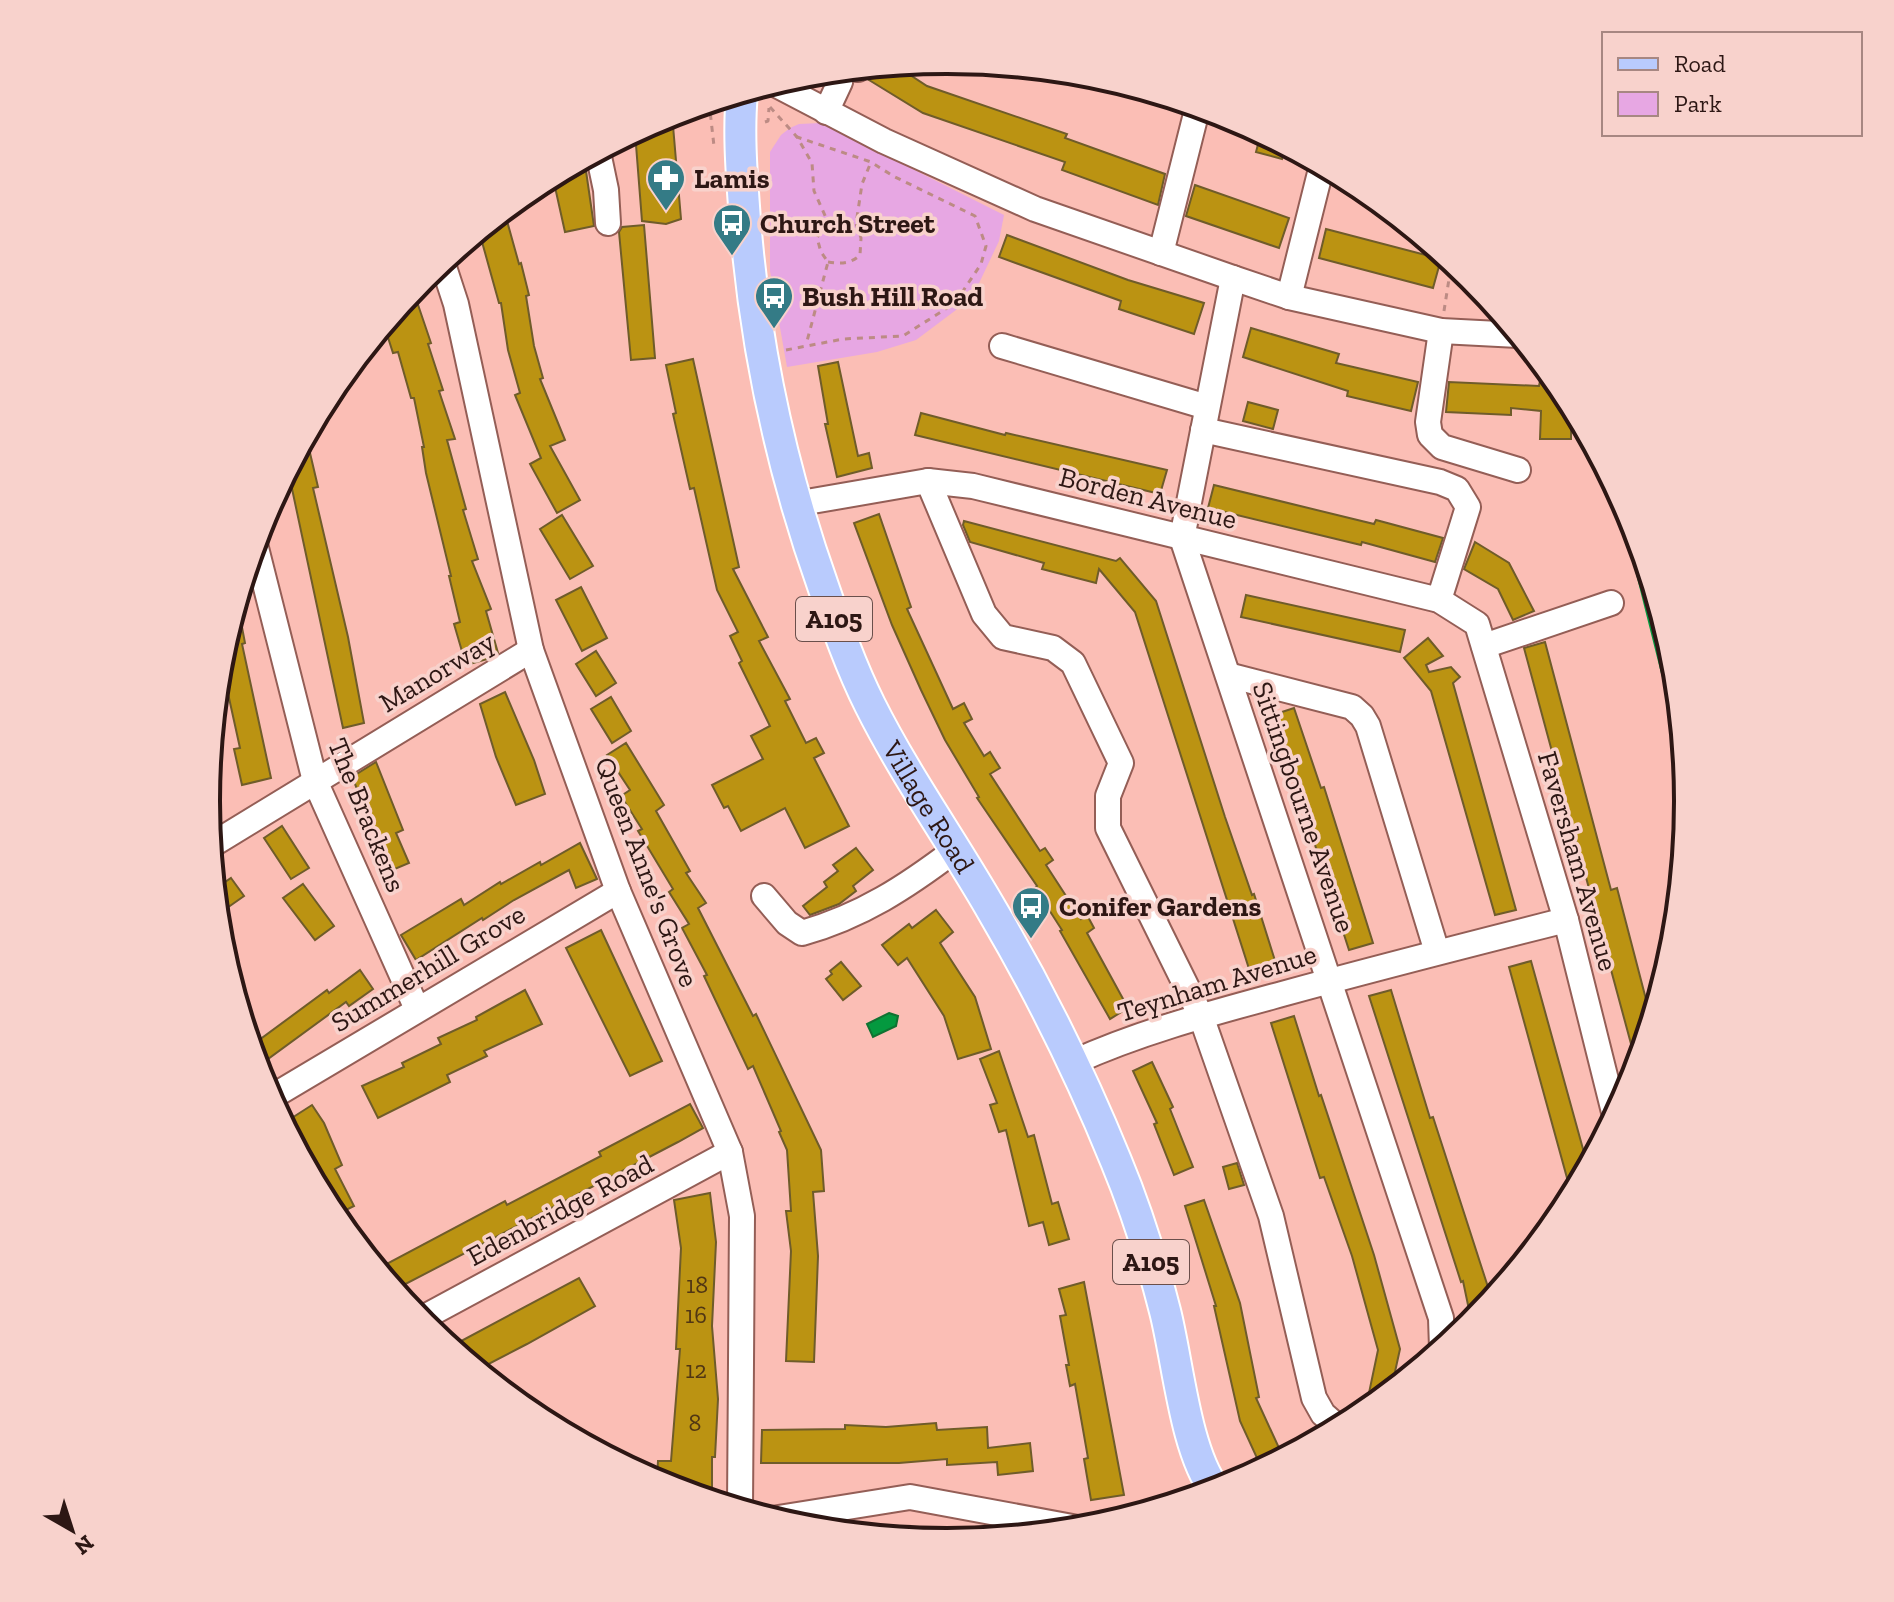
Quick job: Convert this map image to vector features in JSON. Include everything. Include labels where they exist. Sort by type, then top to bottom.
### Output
[{"type":"main road","name":"Village Road","points":[[742,104],[743,188],[755,318],[768,391],[795,504],[834,618],[869,702],[905,771],[1033,982],[1074,1062],[1117,1163],[1146,1242],[1165,1312],[1196,1454],[1207,1479]]},
{"type":"street","points":[[826,112],[840,82]]},
{"type":"street","points":[[775,95],[826,112],[1035,209],[1289,297],[1441,331],[1504,334]]},
{"type":"street","points":[[1161,253],[1195,118]]},
{"type":"street","points":[[600,162],[608,223]]},
{"type":"street","points":[[1289,297],[1319,177]]},
{"type":"street","name":"Queen Anne's Grove","points":[[446,274],[456,304],[531,650],[618,891],[730,1152],[742,1216],[740,1497]]},
{"type":"street","name":"Sittingbourne Avenue","points":[[1233,278],[1182,538],[1441,1318],[1442,1333]]},
{"type":"street","points":[[1441,331],[1428,422],[1430,435],[1442,447],[1518,470]]},
{"type":"street","points":[[1002,346],[1205,419],[1457,489],[1468,507],[1439,600]]},
{"type":"street","points":[[928,481],[984,614],[1003,637],[1053,648],[1073,663],[1121,763],[1108,796],[1108,828],[1201,1016],[1271,1216],[1314,1398],[1329,1419]]},
{"type":"street","name":"Borden Avenue","points":[[795,504],[928,481],[973,486],[1439,600],[1481,635]]},
{"type":"street","name":"The Brackens","points":[[260,564],[315,781],[417,1009]]},
{"type":"street","points":[[1481,635],[1611,603]]},
{"type":"street","name":"Faversham Avenue","points":[[1481,635],[1566,920],[1610,1098]]},
{"type":"street","name":"Manorway","points":[[222,839],[531,650]]},
{"type":"street","points":[[1228,675],[1352,707],[1362,716],[1368,726],[1437,952]]},
{"type":"street","points":[[764,896],[793,929],[802,933],[872,907],[909,885],[955,850]]},
{"type":"street","name":"Summerhill Grove","points":[[281,1092],[618,891]]},
{"type":"street","name":"Teynham Avenue","points":[[1074,1062],[1201,1016],[1566,920]]},
{"type":"street","name":"Edenbridge Road","points":[[431,1313],[730,1152]]},
{"type":"street","points":[[804,1514],[910,1497],[1044,1522]]},
{"type":"path","points":[[768,121],[771,96]]},
{"type":"path","points":[[772,96],[812,163],[814,191],[827,220]]},
{"type":"path","points":[[710,114],[711,122]]},
{"type":"path","points":[[784,351],[843,339],[903,336],[955,303],[981,264],[986,246],[975,216],[871,162],[797,137]]},
{"type":"path","points":[[828,262],[854,261],[860,255],[861,238],[856,224],[862,184],[871,162]]},
{"type":"path","points":[[827,220],[856,224]]},
{"type":"path","points":[[806,345],[828,262],[817,238],[827,220]]},
{"type":"path","points":[[1441,331],[1451,277]]},
{"type":"green space","points":[[821,123],[1004,215],[999,241],[972,298],[916,340],[877,352],[787,367],[770,271],[770,152],[781,135],[790,128],[799,124]]},
{"type":"shaded area","points":[[889,1013],[898,1016],[896,1026],[873,1037],[867,1024]]},
{"type":"building","points":[[911,76],[927,86],[1067,134],[1065,138],[1165,174],[1158,205],[1062,170],[1065,162],[923,113],[869,80]]},
{"type":"building","points":[[673,127],[681,219],[666,224],[642,221],[636,144]]},
{"type":"building","points":[[1258,144],[1283,156],[1282,159],[1256,152]]},
{"type":"building","points":[[586,171],[594,226],[565,232],[555,189]]},
{"type":"building","points":[[1195,185],[1289,218],[1279,248],[1186,216]]},
{"type":"building","points":[[507,222],[529,295],[526,296],[534,346],[543,378],[540,379],[565,440],[550,446],[580,500],[557,513],[530,464],[541,458],[515,395],[520,393],[482,242]]},
{"type":"building","points":[[644,225],[655,358],[631,360],[619,232],[622,227]]},
{"type":"building","points":[[1326,229],[1428,256],[1439,266],[1433,288],[1319,258]]},
{"type":"building","points":[[1007,235],[1128,280],[1204,303],[1194,334],[1119,309],[1121,301],[999,257]]},
{"type":"building","points":[[418,303],[443,390],[439,391],[455,439],[447,440],[478,559],[472,561],[491,609],[486,611],[498,653],[466,665],[454,624],[460,622],[426,473],[414,398],[411,398],[398,352],[393,353],[388,337]]},
{"type":"building","points":[[1251,328],[1339,354],[1336,363],[1418,382],[1411,411],[1347,396],[1348,391],[1243,357]]},
{"type":"building","points":[[693,359],[739,567],[733,569],[768,637],[759,641],[790,699],[785,701],[806,743],[816,738],[824,753],[814,758],[849,826],[805,848],[785,808],[741,831],[712,785],[763,759],[751,736],[770,726],[739,663],[742,661],[730,636],[738,632],[717,590],[694,488],[690,489],[673,414],[676,413],[666,365]]},
{"type":"building","points":[[838,362],[858,456],[869,453],[872,468],[837,477],[825,424],[828,424],[818,366]]},
{"type":"building","points":[[1540,381],[1571,429],[1571,439],[1540,439],[1541,411],[1511,408],[1511,415],[1446,412],[1449,382],[1539,386]]},
{"type":"building","points":[[1248,402],[1278,410],[1273,429],[1243,421]]},
{"type":"building","points":[[921,413],[1005,435],[1167,470],[1160,494],[915,435]]},
{"type":"building","points":[[310,451],[318,487],[313,488],[348,637],[364,723],[343,728],[292,487]]},
{"type":"building","points":[[1214,485],[1374,524],[1376,520],[1443,538],[1435,562],[1362,542],[1361,545],[1208,508]]},
{"type":"building","points":[[879,514],[911,607],[907,609],[953,709],[964,703],[972,719],[964,723],[984,756],[990,752],[1000,768],[990,774],[1040,851],[1045,848],[1053,860],[1046,865],[1081,919],[1087,915],[1094,928],[1087,933],[1128,1008],[1110,1019],[1062,930],[1035,888],[1037,886],[977,798],[921,690],[892,625],[854,523]]},
{"type":"building","points":[[562,515],[593,566],[570,579],[540,529]]},
{"type":"building","points":[[964,521],[1116,561],[1120,558],[1156,601],[1277,967],[1251,975],[1135,612],[1099,569],[1096,583],[1042,569],[1044,563],[970,542]]},
{"type":"building","points":[[1475,542],[1509,563],[1534,611],[1513,620],[1498,589],[1464,569]]},
{"type":"building","points":[[581,587],[607,638],[582,651],[556,600]]},
{"type":"building","points":[[1246,595],[1405,630],[1400,652],[1241,617]]},
{"type":"building","points":[[242,626],[245,643],[242,644],[271,778],[242,785],[234,749],[240,748],[228,694]]},
{"type":"building","points":[[1428,638],[1443,656],[1426,665],[1429,672],[1451,667],[1460,677],[1453,683],[1516,910],[1495,915],[1431,691],[1404,658]]},
{"type":"building","points":[[1545,642],[1611,890],[1617,888],[1646,999],[1631,1045],[1524,648]]},
{"type":"building","points":[[596,651],[616,683],[596,696],[576,664]]},
{"type":"building","points":[[505,692],[545,794],[516,805],[496,757],[480,704]]},
{"type":"building","points":[[611,697],[631,731],[612,743],[591,709]]},
{"type":"building","points":[[1294,708],[1321,788],[1324,787],[1373,943],[1349,950],[1273,715]]},
{"type":"building","points":[[626,743],[664,805],[656,811],[690,871],[686,873],[706,903],[698,908],[753,1016],[756,1014],[821,1150],[824,1191],[813,1192],[818,1256],[814,1362],[786,1361],[791,1251],[786,1211],[791,1211],[787,1150],[753,1066],[748,1069],[704,976],[707,975],[682,928],[689,924],[669,892],[673,889],[621,796],[630,790],[607,755]]},
{"type":"building","points":[[376,762],[403,830],[396,833],[409,863],[383,874],[372,848],[380,844],[352,777]]},
{"type":"building","points":[[282,826],[309,868],[291,879],[264,838]]},
{"type":"building","points":[[580,843],[597,879],[576,888],[569,870],[482,918],[416,960],[401,935],[461,899],[464,905],[500,882],[540,862],[541,865]]},
{"type":"building","points":[[856,848],[873,870],[853,886],[856,891],[839,904],[810,915],[803,906],[827,887],[824,882],[838,871],[833,865]]},
{"type":"building","points":[[231,878],[244,896],[228,907],[226,896],[225,882]]},
{"type":"building","points":[[303,884],[334,926],[315,940],[283,898]]},
{"type":"building","points":[[936,910],[953,932],[940,943],[975,997],[991,1049],[958,1059],[944,1016],[907,958],[898,965],[882,945],[909,924],[912,928]]},
{"type":"building","points":[[601,930],[662,1061],[630,1076],[566,948]]},
{"type":"building","points":[[1531,961],[1584,1152],[1567,1180],[1509,967]]},
{"type":"building","points":[[841,962],[861,986],[843,1000],[826,979]]},
{"type":"building","points":[[360,970],[373,989],[349,1006],[346,1002],[268,1059],[260,1039],[327,990],[329,993]]},
{"type":"building","points":[[525,990],[542,1024],[484,1051],[487,1056],[447,1075],[450,1082],[378,1118],[362,1086],[404,1067],[402,1063],[441,1044],[438,1038],[477,1020],[476,1017]]},
{"type":"building","points":[[1391,990],[1430,1118],[1433,1117],[1487,1284],[1468,1307],[1463,1281],[1369,996]]},
{"type":"building","points":[[1294,1016],[1374,1255],[1400,1349],[1394,1374],[1369,1392],[1378,1350],[1352,1256],[1324,1177],[1320,1178],[1271,1023]]},
{"type":"building","points":[[999,1051],[1028,1137],[1034,1135],[1052,1204],[1058,1202],[1069,1239],[1049,1245],[1043,1222],[1029,1226],[1006,1130],[999,1132],[990,1105],[997,1103],[980,1059]]},
{"type":"building","points":[[1152,1062],[1173,1107],[1170,1109],[1193,1167],[1174,1175],[1154,1124],[1157,1123],[1133,1071]]},
{"type":"building","points":[[690,1104],[703,1128],[404,1285],[387,1264],[505,1201],[507,1205],[601,1156],[599,1152]]},
{"type":"building","points":[[312,1105],[324,1123],[342,1165],[335,1169],[354,1206],[346,1210],[293,1118]]},
{"type":"building","points":[[1237,1163],[1244,1185],[1229,1189],[1223,1167]]},
{"type":"building","points":[[710,1193],[716,1242],[712,1326],[718,1399],[712,1489],[658,1468],[658,1461],[671,1461],[680,1349],[676,1349],[681,1248],[674,1200]]},
{"type":"building","points":[[1204,1200],[1240,1303],[1259,1397],[1256,1398],[1279,1448],[1257,1458],[1240,1421],[1216,1306],[1185,1206]]},
{"type":"building","points":[[579,1278],[595,1306],[488,1364],[461,1341]]},
{"type":"building","points":[[1084,1282],[1124,1495],[1091,1500],[1084,1459],[1088,1458],[1075,1384],[1070,1386],[1066,1365],[1069,1365],[1060,1316],[1066,1315],[1059,1289]]},
{"type":"building","points":[[936,1423],[937,1430],[987,1427],[988,1448],[1030,1443],[1033,1471],[998,1475],[997,1462],[947,1465],[947,1459],[899,1463],[761,1463],[762,1430]]},
{"type":"place","name":"Lamis","points":[[666,212]]},
{"type":"place","name":"Church Street","points":[[732,257]]},
{"type":"place","name":"Bush Hill Road","points":[[774,330]]},
{"type":"place","name":"Conifer Gardens","points":[[1031,940]]}]
